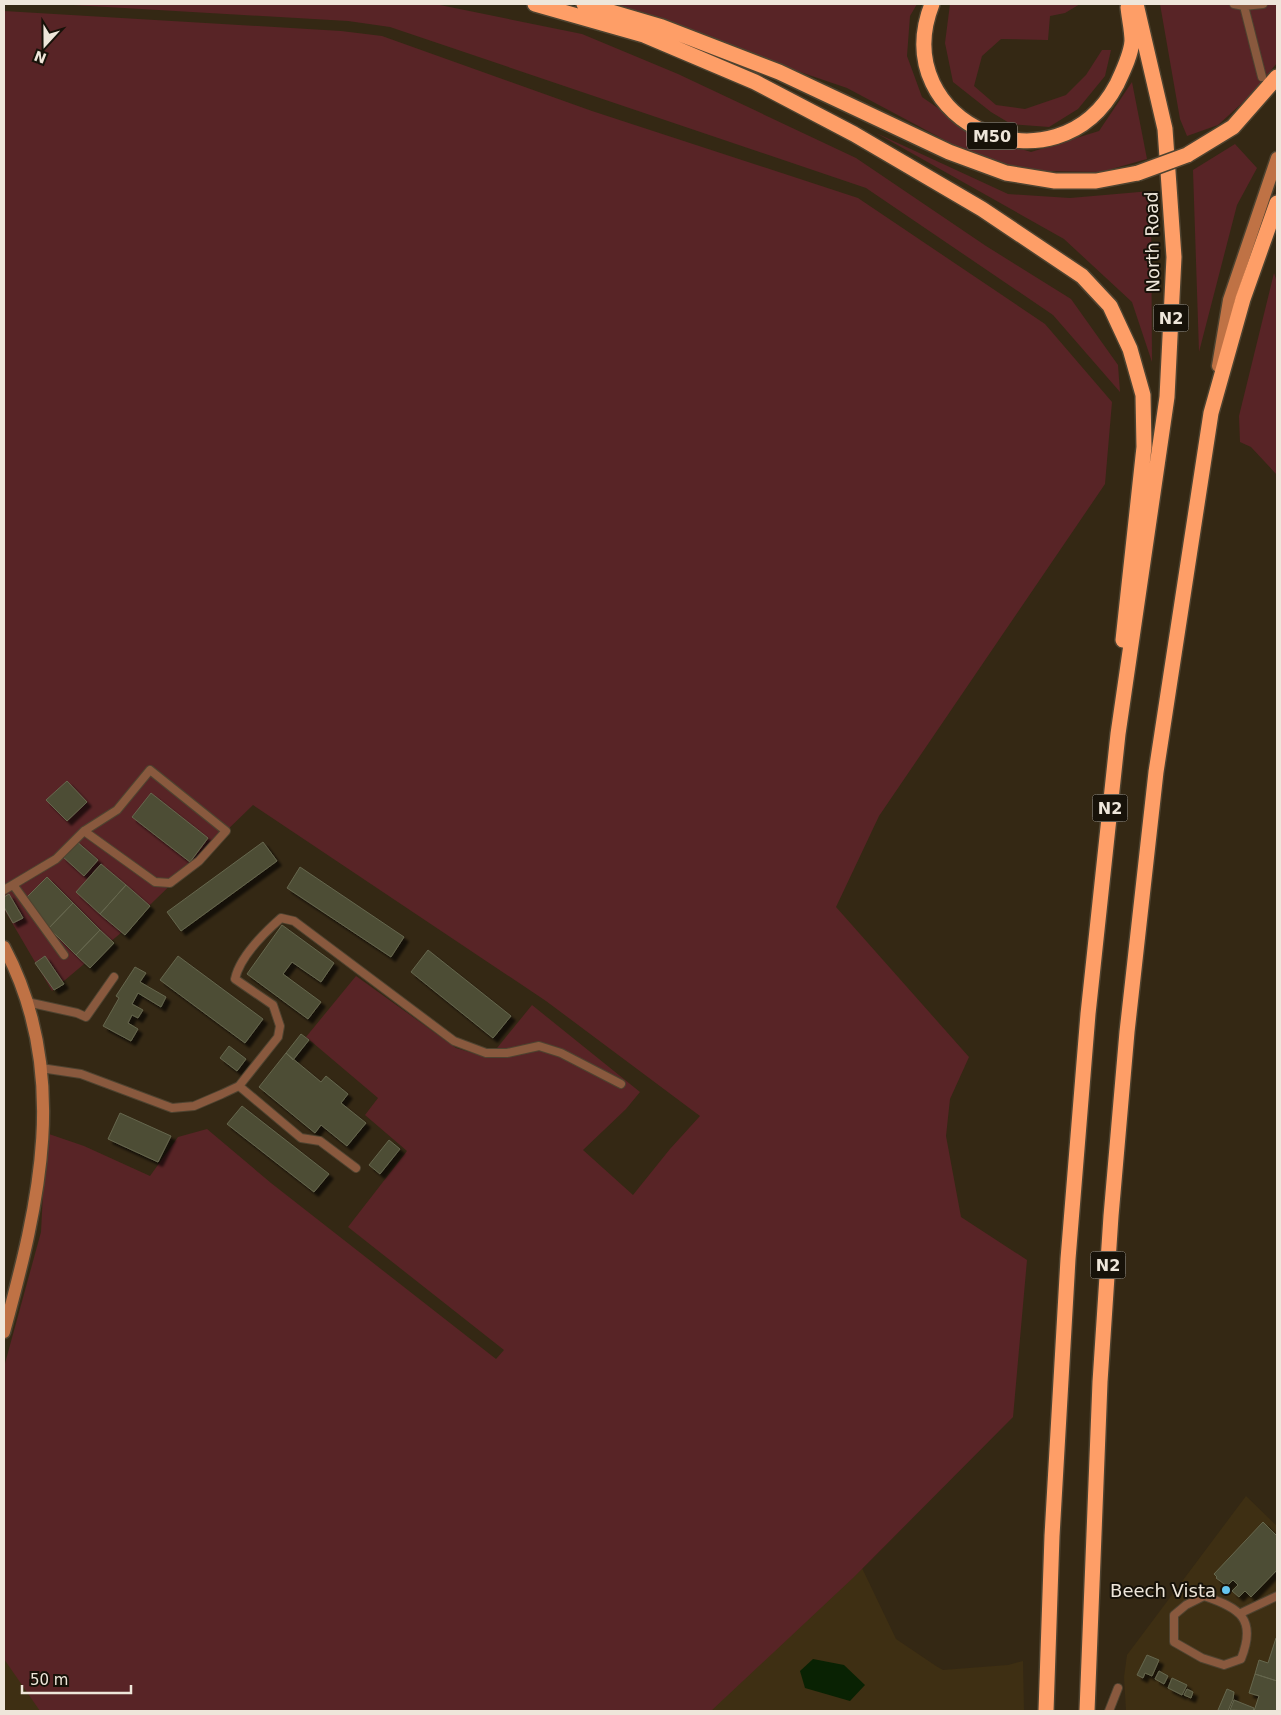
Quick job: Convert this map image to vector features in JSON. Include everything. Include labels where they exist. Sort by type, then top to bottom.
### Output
[{"type":"highway","points":[[535,4],[644,35],[755,82],[854,134],[982,209],[1082,276],[1110,306],[1130,349],[1143,395],[1144,447],[1124,619],[1118,734]]},
{"type":"highway","name":"M50","points":[[584,4],[662,27],[779,72],[949,152],[1006,172],[1063,181],[1096,181],[1138,173],[1187,155],[1233,127],[1270,77]]},
{"type":"highway","name":"M50","points":[[932,4],[923,35],[926,64],[935,87],[949,108],[968,124],[990,135],[1019,142],[1046,139],[1067,133],[1091,118],[1110,97],[1124,69],[1132,42],[1128,4]]},
{"type":"highway","name":"North Road","points":[[1118,734],[1167,397],[1174,257],[1165,129],[1136,4]]},
{"type":"highway","points":[[1211,413],[1243,299],[1277,202]]},
{"type":"highway","name":"N2","points":[[1087,1711],[1100,1382],[1127,1032],[1156,772],[1211,413]]},
{"type":"highway","name":"N2","points":[[1046,1711],[1052,1536],[1068,1260],[1089,1004],[1118,734]]},
{"type":"main road","points":[[1211,413],[1229,300],[1277,158]]},
{"type":"main road","points":[[4,947],[33,1020],[40,1068],[41,1164],[28,1239],[4,1332]]},
{"type":"lane","points":[[1234,4],[1244,6],[1263,4]]},
{"type":"lane","points":[[1244,6],[1270,77]]},
{"type":"lane","points":[[4,890],[14,886],[56,859],[84,832],[117,810],[150,770],[226,831],[199,861],[170,883],[155,882],[84,832]]},
{"type":"lane","points":[[14,886],[64,955]]},
{"type":"lane","points":[[40,1068],[81,1074],[172,1108],[194,1106],[239,1086],[278,1037],[280,1026],[274,1005],[235,979],[238,968],[268,930],[281,918],[294,921],[454,1041],[486,1053],[507,1053],[539,1046],[561,1053],[621,1084]]},
{"type":"lane","points":[[27,1002],[86,1016],[114,977]]},
{"type":"lane","points":[[239,1086],[300,1138],[320,1141],[356,1168]]},
{"type":"lane","points":[[1204,1596],[1228,1604],[1241,1613],[1246,1629],[1247,1644],[1240,1659],[1224,1665],[1202,1658],[1174,1642],[1174,1615],[1186,1605],[1204,1596]]},
{"type":"lane","points":[[1241,1613],[1277,1596]]},
{"type":"lane","points":[[1110,1711],[1118,1688]]},
{"type":"shaded area","points":[[56,4],[435,4],[582,34],[678,74],[856,158],[986,246],[1071,299],[1118,365],[1120,392],[1053,315],[866,188],[390,27],[348,21]]},
{"type":"shaded area","points":[[615,4],[917,4],[910,16],[907,56],[922,97],[978,136],[1031,152],[1099,131],[1132,82],[1147,159],[1101,172],[1044,171],[984,161],[847,88],[765,60],[661,18]]},
{"type":"shaded area","points":[[950,4],[1080,4],[1065,13],[1050,16],[1048,40],[1001,39],[982,56],[974,86],[996,105],[1025,109],[1066,95],[1086,75],[1102,50],[1111,50],[1105,76],[1078,109],[1049,127],[1011,124],[991,112],[953,82],[945,43]]},
{"type":"shaded area","points":[[1160,4],[1277,4],[1277,63],[1251,95],[1218,125],[1187,136],[1180,119]]},
{"type":"shaded area","points":[[4,11],[341,31],[382,36],[592,111],[858,198],[1045,324],[1112,402],[1105,484],[879,816],[836,907],[969,1057],[950,1099],[946,1136],[961,1217],[1027,1260],[1013,1417],[854,1577],[711,1711],[40,1711],[4,1659],[4,1367],[41,1232],[46,1133],[84,1146],[150,1176],[178,1137],[207,1129],[271,1183],[496,1359],[504,1350],[348,1227],[407,1151],[365,1115],[378,1098],[306,1037],[356,976],[456,1048],[489,1058],[532,1005],[640,1092],[626,1109],[583,1150],[633,1195],[670,1149],[700,1116],[546,1001],[253,805],[122,932],[52,991],[4,909]]},
{"type":"shaded area","points":[[876,133],[1008,194],[1070,198],[1151,191],[1152,362],[1132,302],[1064,239]]},
{"type":"shaded area","points":[[1235,144],[1257,168],[1237,205],[1199,352],[1193,170]]},
{"type":"shaded area","points":[[1274,273],[1277,282],[1277,475],[1251,447],[1240,442],[1239,416]]},
{"type":"shaded area","name":"Beech Vista","points":[[1246,1496],[1277,1526],[1277,1711],[1126,1711],[1124,1677],[1127,1655]]},
{"type":"shaded area","points":[[862,1568],[896,1639],[936,1666],[943,1670],[1008,1665],[1023,1661],[1024,1711],[709,1711]]},
{"type":"shaded area","points":[[4,1637],[54,1711],[4,1711]]},
{"type":"shaded area","points":[[813,1659],[844,1665],[865,1685],[850,1701],[805,1688],[800,1671]]},
{"type":"building","points":[[67,781],[87,802],[67,821],[46,800]]},
{"type":"building","points":[[151,793],[208,838],[190,862],[132,817]]},
{"type":"building","points":[[76,841],[98,860],[84,876],[62,856]]},
{"type":"building","points":[[263,842],[277,861],[181,931],[167,912]]},
{"type":"building","points":[[101,864],[126,885],[100,914],[76,892]]},
{"type":"building","points":[[300,867],[404,937],[391,957],[287,888]]},
{"type":"building","points":[[47,877],[73,903],[49,928],[27,897]]},
{"type":"building","points":[[126,885],[150,906],[125,935],[100,914]]},
{"type":"building","points":[[9,894],[23,918],[13,923],[4,907],[4,897]]},
{"type":"building","points":[[73,903],[100,930],[76,955],[49,928]]},
{"type":"building","points":[[282,925],[334,963],[321,982],[292,962],[283,974],[321,1002],[308,1019],[247,974]]},
{"type":"building","points":[[100,930],[114,943],[90,968],[76,955]]},
{"type":"building","points":[[428,950],[511,1016],[493,1038],[411,972]]},
{"type":"building","points":[[45,956],[64,984],[54,990],[35,963]]},
{"type":"building","points":[[178,956],[263,1019],[245,1043],[160,980]]},
{"type":"building","points":[[135,967],[146,973],[140,982],[166,997],[161,1007],[138,993],[132,1004],[143,1010],[138,1018],[132,1015],[128,1023],[138,1029],[131,1041],[103,1026],[119,998],[116,996]]},
{"type":"building","points":[[301,1034],[309,1040],[293,1060],[286,1053]]},
{"type":"building","points":[[229,1046],[246,1059],[237,1071],[220,1058]]},
{"type":"building","points":[[286,1053],[321,1082],[326,1076],[348,1094],[341,1103],[366,1123],[347,1146],[321,1125],[315,1133],[259,1087]]},
{"type":"building","points":[[242,1106],[329,1174],[314,1192],[227,1124]]},
{"type":"building","points":[[120,1113],[171,1136],[158,1162],[108,1139]]},
{"type":"building","points":[[389,1140],[400,1149],[380,1174],[369,1165]]},
{"type":"building","points":[[1263,1522],[1277,1536],[1277,1570],[1251,1597],[1245,1591],[1239,1597],[1232,1591],[1238,1585],[1233,1580],[1227,1586],[1216,1578],[1214,1574]]},
{"type":"building","points":[[1276,1638],[1277,1681],[1255,1674],[1259,1660],[1268,1663]]},
{"type":"building","points":[[1147,1655],[1159,1660],[1152,1676],[1145,1673],[1143,1678],[1137,1675]]},
{"type":"building","points":[[1159,1671],[1168,1676],[1164,1684],[1155,1679]]},
{"type":"building","points":[[1255,1674],[1277,1681],[1277,1711],[1254,1711],[1259,1696],[1249,1693]]},
{"type":"building","points":[[1172,1678],[1187,1685],[1182,1695],[1168,1688]]},
{"type":"building","points":[[1187,1689],[1193,1692],[1191,1698],[1184,1695]]},
{"type":"building","points":[[1227,1689],[1234,1692],[1228,1711],[1218,1710]]},
{"type":"building","points":[[1234,1700],[1254,1708],[1253,1711],[1230,1710]]},
{"type":"place","name":"Beech Vista","points":[[1226,1590]]}]
